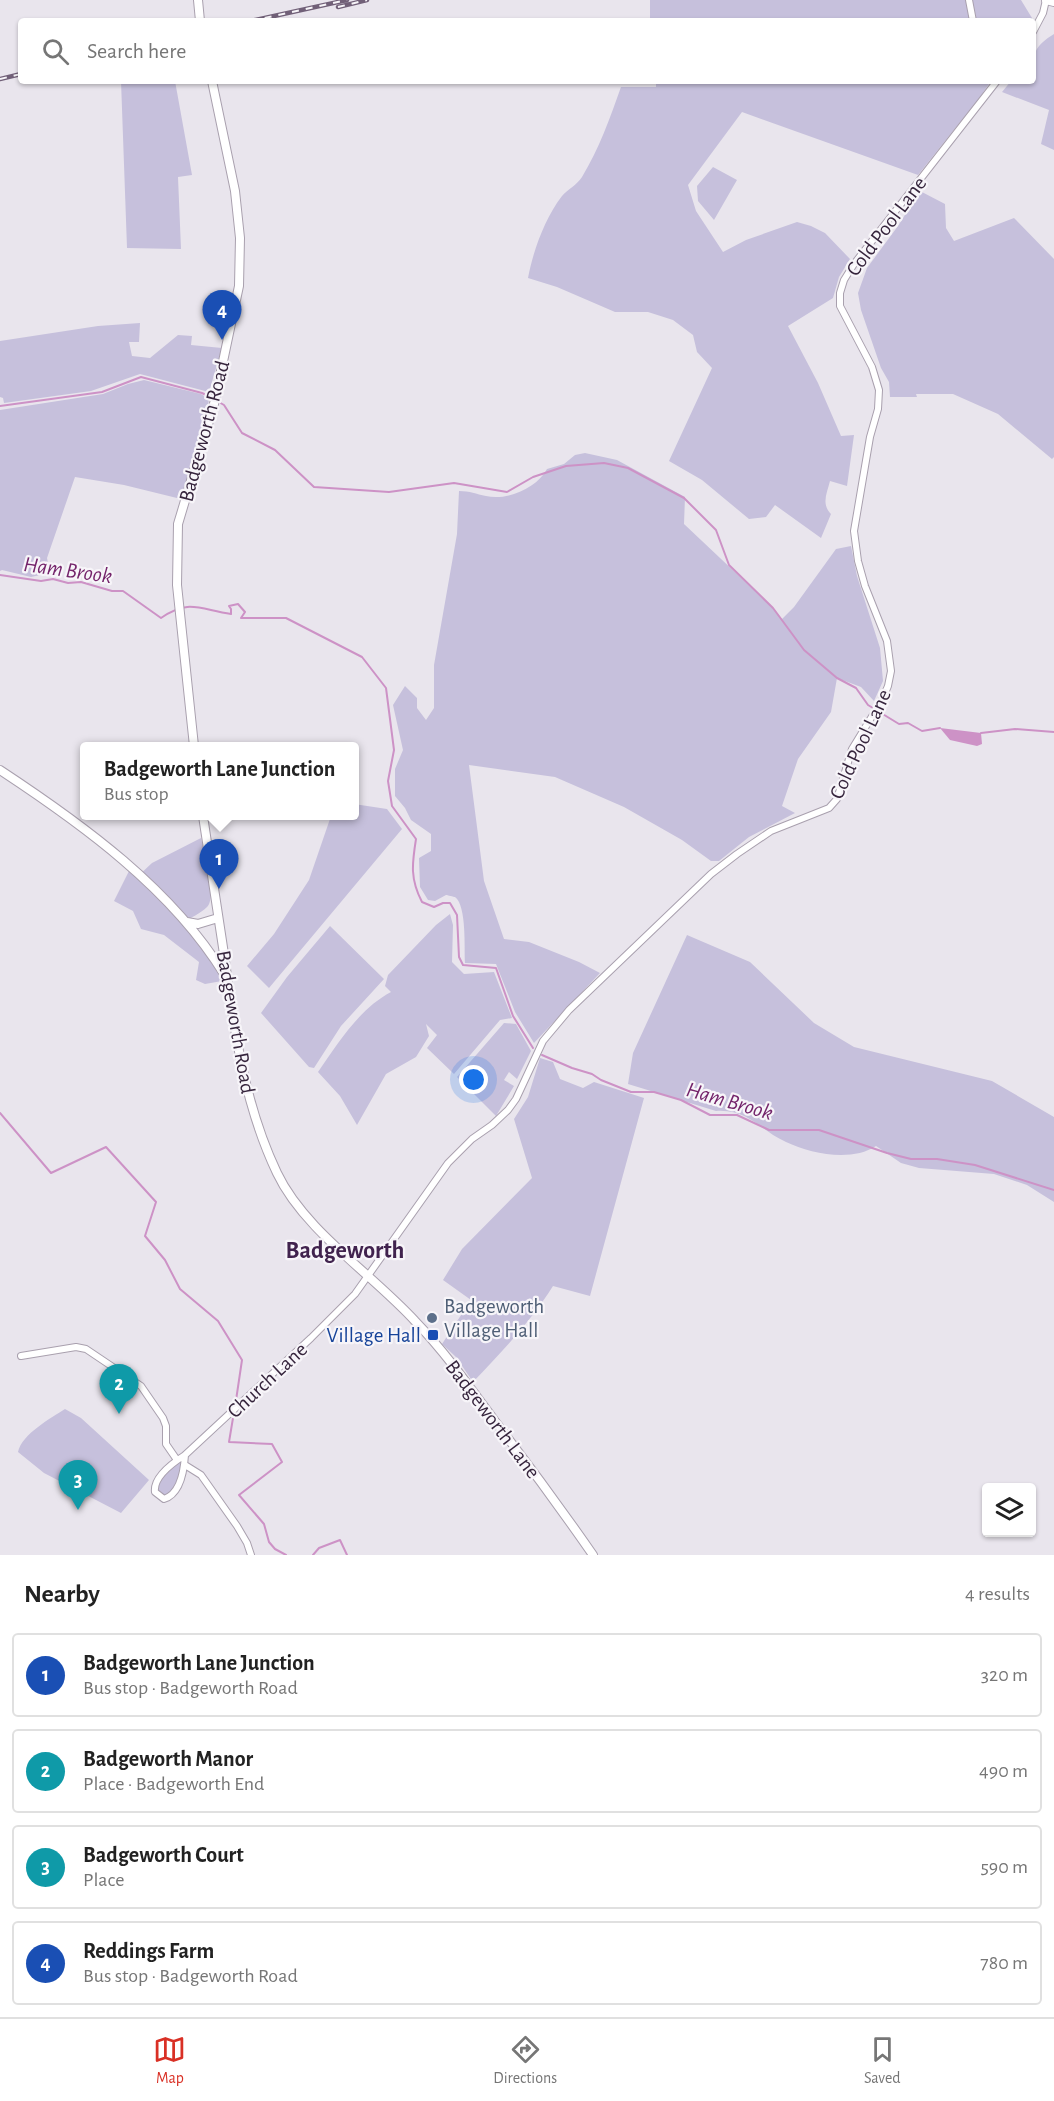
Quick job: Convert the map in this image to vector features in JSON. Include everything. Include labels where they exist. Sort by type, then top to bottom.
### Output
[{"type":"street","points":[[198,0],[199,18]]},
{"type":"street","points":[[969,0],[972,18]]},
{"type":"street","points":[[1036,26],[1043,13],[1046,0],[1054,2]]},
{"type":"street","name":"Badgeworth Road","points":[[193,742],[177,585],[178,524],[214,404],[239,286],[240,250],[235,191],[213,84]]},
{"type":"street","name":"Cold Pool Lane","points":[[368,1275],[448,1163],[472,1139],[508,1110],[516,1099],[543,1041],[569,1010],[711,874],[771,831],[829,808],[837,799],[852,749],[882,700],[891,671],[888,641],[865,586],[858,561],[854,531],[870,437],[878,409],[879,390],[872,367],[840,306],[840,293],[844,279],[854,264],[995,84]]},
{"type":"street","points":[[0,770],[44,799],[114,852],[187,922],[208,946],[227,978]]},
{"type":"street","name":"Badgeworth Road","points":[[204,820],[238,1050],[255,1121],[277,1174],[305,1216]]},
{"type":"street","points":[[187,922],[198,924],[218,918]]},
{"type":"street","points":[[208,946],[219,947],[222,940]]},
{"type":"street","name":"Badgeworth Lane","points":[[305,1216],[418,1323],[563,1511],[593,1555]]},
{"type":"street","name":"Church Lane","points":[[185,1455],[185,1465],[178,1488],[164,1499],[155,1492],[154,1487],[157,1481],[177,1460],[311,1338],[355,1294],[368,1275]]},
{"type":"street","points":[[21,1356],[76,1347],[86,1349],[141,1386],[163,1418],[166,1426],[166,1444],[177,1460]]},
{"type":"street","points":[[185,1465],[201,1475],[237,1526],[251,1555]]},
{"type":"shaded area","points":[[650,0],[966,0],[969,18],[650,18]]},
{"type":"shaded area","points":[[971,0],[1021,0],[1032,18],[976,18]]},
{"type":"shaded area","points":[[1054,34],[1054,150],[1041,144],[1049,110],[1002,92],[1009,84],[1036,84],[1036,52],[1046,39]]},
{"type":"shaded area","points":[[121,84],[176,84],[192,175],[178,177],[181,249],[127,248]]},
{"type":"shaded area","points":[[656,84],[989,84],[918,175],[742,112],[688,185],[696,211],[723,252],[746,240],[797,222],[825,233],[850,259],[839,277],[833,298],[788,326],[818,383],[841,436],[854,435],[847,486],[830,481],[825,502],[831,514],[821,538],[775,505],[766,517],[749,519],[702,480],[669,461],[712,368],[697,352],[693,335],[673,320],[648,312],[615,312],[557,287],[528,278],[536,246],[545,224],[562,196],[580,180],[588,166],[604,133],[621,87],[656,87]]},
{"type":"shaded area","points":[[713,167],[737,180],[714,220],[698,201],[697,186]]},
{"type":"shaded area","points":[[920,191],[945,204],[946,228],[954,241],[1014,218],[1054,259],[1054,457],[1052,459],[998,414],[953,394],[890,397],[889,382],[881,368],[861,310],[858,293],[867,268]]},
{"type":"shaded area","points":[[140,323],[139,342],[129,342],[132,356],[150,358],[178,335],[192,336],[191,345],[222,348],[209,392],[140,374],[91,391],[4,403],[3,398],[0,397],[0,341],[98,326]]},
{"type":"shaded area","points":[[144,380],[201,394],[209,399],[206,418],[181,499],[124,485],[75,477],[47,558],[50,573],[31,577],[0,571],[0,410],[103,394]]},
{"type":"shaded area","points":[[585,453],[617,460],[685,497],[684,524],[782,619],[794,607],[836,549],[851,546],[857,576],[880,648],[883,681],[874,701],[861,687],[837,678],[831,712],[798,759],[782,806],[795,813],[749,837],[719,861],[711,861],[682,840],[624,807],[555,777],[469,765],[484,881],[504,939],[529,942],[600,973],[534,1043],[515,1012],[496,964],[465,963],[465,938],[459,902],[455,897],[446,895],[435,901],[428,900],[420,887],[419,858],[431,851],[431,834],[411,820],[395,796],[395,769],[403,750],[393,705],[405,686],[417,698],[417,708],[426,720],[434,708],[434,665],[457,534],[459,491],[494,497],[512,495],[536,482],[547,469],[564,464],[575,455]]},
{"type":"shaded area","points":[[940,728],[981,733],[982,744],[977,746],[950,740]]},
{"type":"shaded area","points":[[359,805],[387,809],[402,829],[269,988],[247,966],[274,934],[309,880],[330,820],[359,820]]},
{"type":"shaded area","points":[[201,838],[209,874],[210,902],[202,911],[183,922],[216,968],[222,981],[205,984],[196,980],[199,962],[164,935],[141,929],[133,911],[114,901],[129,871],[137,877],[152,863]]},
{"type":"shaded area","points":[[450,914],[453,925],[452,962],[464,974],[494,972],[512,1018],[500,1020],[454,1074],[427,1048],[437,1035],[426,1024],[429,1036],[416,1057],[386,1074],[357,1125],[340,1096],[318,1072],[359,1017],[391,992],[385,986],[388,975],[436,925]]},
{"type":"shaded area","points":[[330,926],[384,979],[341,1026],[314,1068],[309,1067],[261,1013],[287,977]]},
{"type":"shaded area","points":[[687,935],[750,962],[814,1023],[854,1047],[992,1081],[1054,1117],[1054,1202],[1027,1185],[994,1174],[919,1168],[901,1163],[876,1146],[866,1151],[844,1155],[807,1150],[777,1137],[737,1113],[716,1111],[628,1084],[633,1053]]},
{"type":"shaded area","points":[[504,1023],[516,1024],[531,1051],[517,1079],[509,1072],[504,1080],[514,1086],[496,1116],[457,1077]]},
{"type":"shaded area","points":[[540,1058],[553,1062],[560,1079],[583,1088],[594,1082],[644,1098],[590,1296],[553,1286],[526,1324],[473,1382],[456,1357],[442,1344],[471,1300],[443,1280],[462,1249],[532,1178],[514,1119],[528,1097]]},
{"type":"shaded area","points":[[65,1409],[81,1418],[149,1480],[121,1513],[44,1473],[18,1452],[31,1433]]},
{"type":"shaded area","points":[[185,1455],[178,1488],[168,1498],[155,1492],[157,1481]]},
{"type":"waterway","points":[[0,406],[102,392],[141,377],[202,393],[212,398]]},
{"type":"waterway","points":[[217,401],[224,405],[242,433],[275,450],[314,487],[389,492],[454,483],[507,492],[533,477],[566,466],[604,463],[628,468],[684,498],[716,530],[729,565],[773,608],[804,650],[837,678],[856,688],[868,705],[899,724],[908,723],[922,731],[940,728]]},
{"type":"waterway","name":"Ham Brook","points":[[0,575],[41,581],[53,579],[68,583],[81,582],[112,591],[123,591],[161,618],[180,608],[188,607],[231,614],[229,606],[238,604],[245,612],[241,618],[286,618],[362,657],[386,688],[394,750],[388,781],[392,806],[416,839],[413,871],[418,894],[422,902],[434,907],[450,903],[457,915],[459,957],[463,965],[496,968],[513,1016],[533,1048]]},
{"type":"waterway","points":[[981,733],[1015,729],[1054,732]]},
{"type":"waterway","name":"Ham Brook","points":[[542,1055],[631,1092],[654,1092],[681,1100],[710,1115],[737,1115],[769,1130],[819,1130],[887,1153],[911,1159],[937,1159],[975,1165],[1054,1190]]},
{"type":"waterway","points":[[0,1113],[51,1173],[106,1147],[156,1202],[145,1236],[165,1260],[180,1289],[218,1321],[242,1360],[235,1407]]},
{"type":"waterway","points":[[234,1412],[229,1442],[272,1444],[282,1462],[239,1495],[264,1524],[269,1542],[275,1549],[286,1555]]},
{"type":"waterway","points":[[313,1555],[319,1548],[340,1540],[347,1555]]},
{"type":"railway","points":[[265,18],[347,0]]},
{"type":"railway","points":[[338,7],[367,0]]},
{"type":"railway","points":[[0,79],[18,75]]},
{"type":"place","name":"Reddings Farm","points":[[222,340]]},
{"type":"place","name":"Badgeworth Lane Junction","points":[[219,889]]},
{"type":"place","name":"Badgeworth Village Hall","points":[[432,1318]]},
{"type":"place","name":"Village Hall","points":[[433,1335]]},
{"type":"place","name":"Badgeworth Manor","points":[[119,1414]]},
{"type":"place","name":"Badgeworth Court","points":[[78,1510]]},
{"type":"district","name":"Badgeworth","points":[[345,1250]]}]
